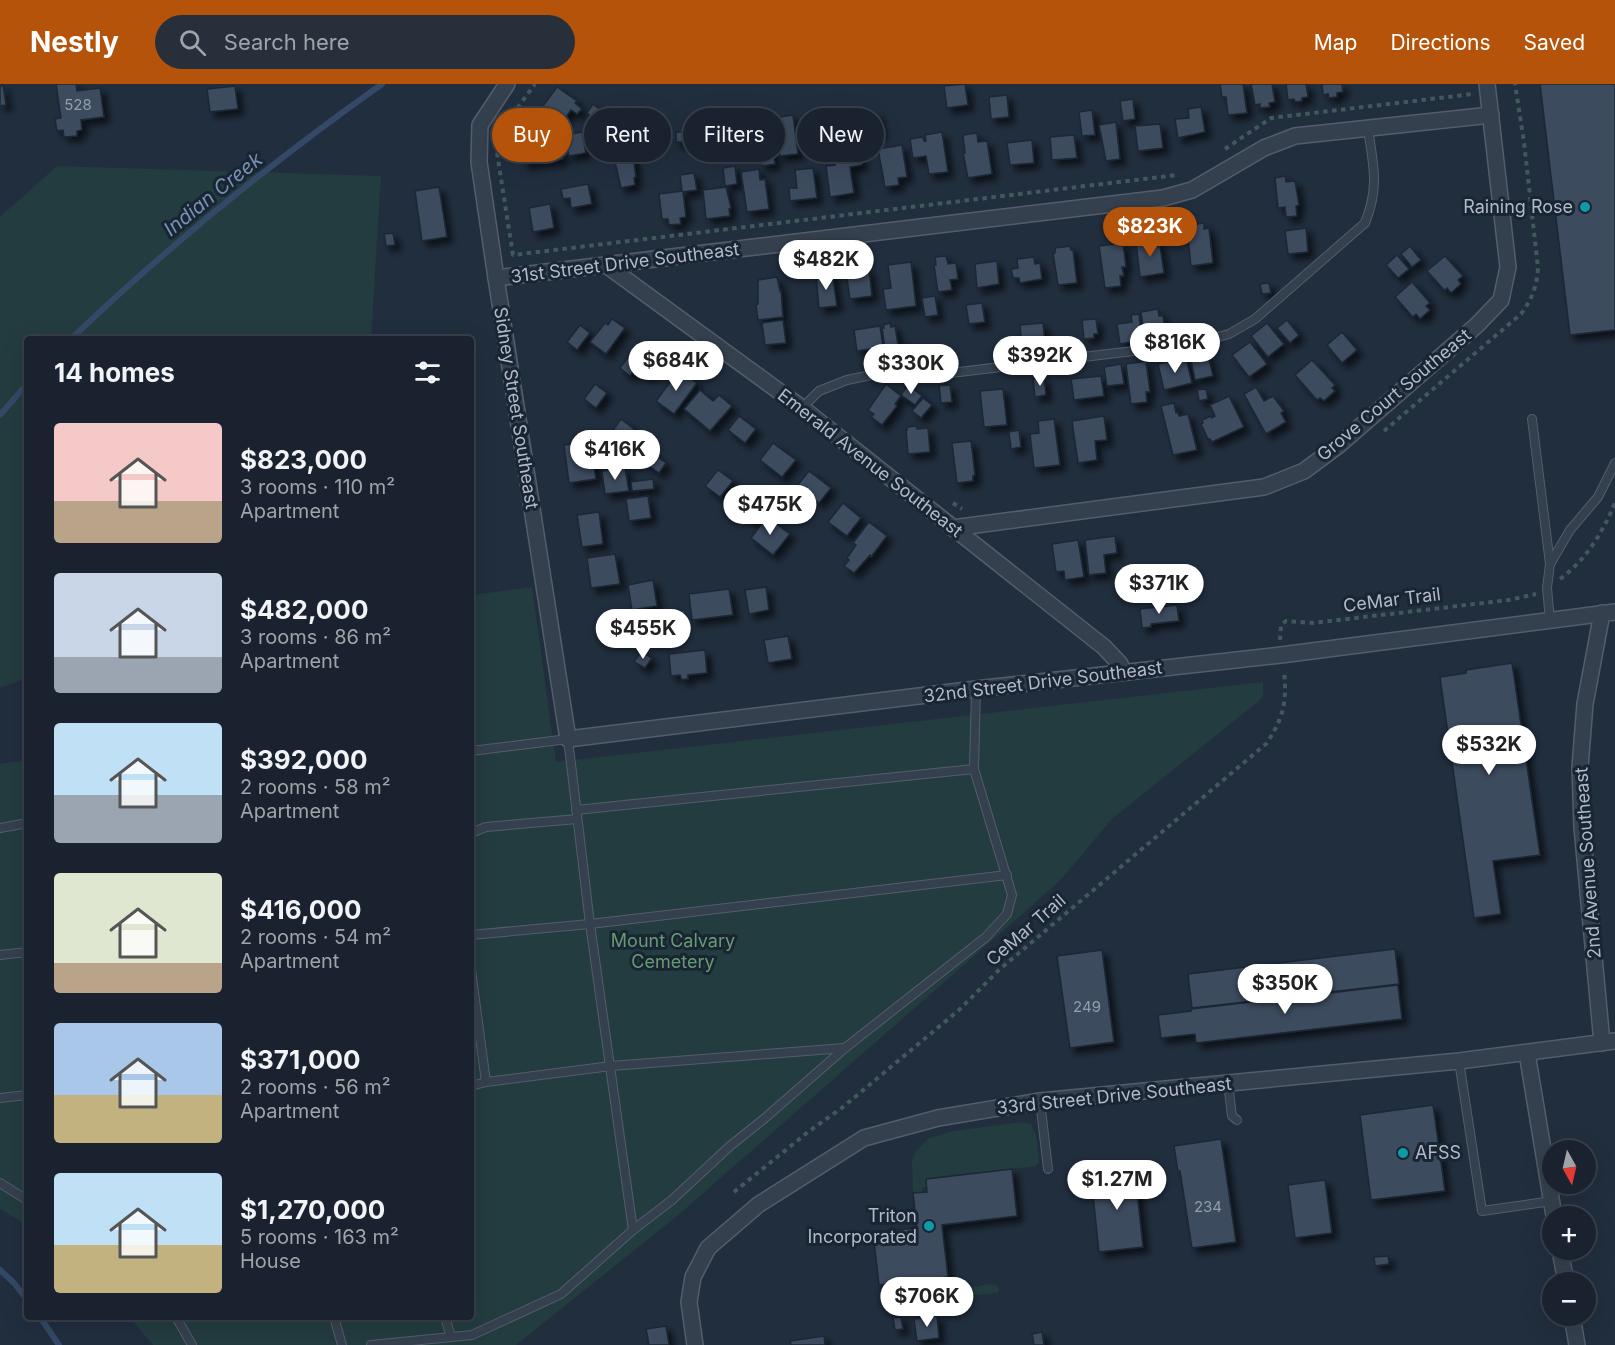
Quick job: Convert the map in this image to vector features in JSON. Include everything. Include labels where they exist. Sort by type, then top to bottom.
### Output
[{"type":"street","name":"Sidney Street Southeast","points":[[507,84],[480,125],[479,162],[568,740]]},
{"type":"street","points":[[1482,89],[1491,115]]},
{"type":"street","name":"31st Street Drive Southeast","points":[[496,278],[1164,198],[1192,190],[1264,148],[1295,136],[1491,115]]},
{"type":"street","name":"Grove Court Southeast","points":[[953,528],[1264,487],[1304,471],[1339,445],[1477,325],[1502,300],[1508,267],[1491,115]]},
{"type":"street","name":"Emerald Avenue Southeast","points":[[606,265],[802,408],[1104,647],[1120,663],[1123,672]]},
{"type":"street","name":"32nd Street Drive Southeast","points":[[568,740],[976,689],[1281,655],[1608,612]]},
{"type":"street","name":"2nd Avenue Southeast","points":[[1608,612],[1585,704],[1580,767],[1582,827],[1609,1042]]},
{"type":"street","name":"33rd Street Drive Southeast","points":[[695,1345],[689,1302],[693,1277],[708,1248],[758,1205],[864,1138],[938,1118],[1040,1101],[1459,1061],[1609,1042]]},
{"type":"street","points":[[1527,1053],[1552,1206]]},
{"type":"street","points":[[1574,1326],[1577,1345]]},
{"type":"lane","points":[[802,408],[819,391],[847,380],[881,374],[951,373],[1191,344],[1228,334],[1255,319],[1365,223],[1373,203],[1376,184],[1368,128]]},
{"type":"lane","points":[[1532,419],[1550,564],[1547,588],[1550,620]]},
{"type":"lane","points":[[1550,564],[1570,530],[1598,497],[1615,464]]},
{"type":"lane","points":[[371,1345],[472,1335],[561,1294],[845,1048],[986,937],[1007,914],[1012,895],[974,769],[976,689]]},
{"type":"lane","points":[[568,740],[590,924],[633,1230]]},
{"type":"lane","name":"32nd Street Drive Southeast","points":[[474,751],[568,740]]},
{"type":"lane","points":[[474,832],[486,827],[577,814],[974,769]]},
{"type":"lane","points":[[0,828],[24,824]]},
{"type":"lane","points":[[474,935],[590,924],[1007,875]]},
{"type":"lane","points":[[0,955],[24,952]]},
{"type":"lane","points":[[474,992],[486,1082]]},
{"type":"lane","points":[[474,1085],[611,1066],[845,1048]]},
{"type":"lane","points":[[1459,1061],[1482,1211],[1542,1209]]},
{"type":"lane","points":[[1228,1083],[1232,1116],[1237,1120]]},
{"type":"lane","points":[[0,1098],[24,1095]]},
{"type":"lane","points":[[1040,1101],[1048,1169]]},
{"type":"lane","points":[[0,1183],[24,1198]]},
{"type":"lane","points":[[178,1320],[192,1345]]},
{"type":"lane","points":[[335,1320],[342,1345]]},
{"type":"lane","points":[[446,1320],[451,1337]]},
{"type":"path","points":[[517,108],[535,84]]},
{"type":"path","points":[[1216,155],[1271,118],[1482,89]]},
{"type":"path","points":[[499,162],[513,255],[1182,174]]},
{"type":"path","points":[[953,502],[962,510],[973,508]]},
{"type":"path","points":[[1564,576],[1575,567],[1597,540],[1615,503]]},
{"type":"path","name":"CeMar Trail","points":[[1280,643],[1279,630],[1286,621],[1313,623],[1526,597]]},
{"type":"path","name":"CeMar Trail","points":[[734,1192],[808,1132],[843,1107],[958,1010],[999,970],[1267,743],[1279,724],[1284,709],[1286,689],[1284,670]]},
{"type":"green space","points":[[57,166],[381,176],[371,336],[24,336],[24,679],[0,688],[0,217]]},
{"type":"green space","name":"Mount Calvary Cemetery","points":[[532,587],[556,762],[1263,682],[1263,695],[1259,701],[1112,819],[1053,887],[677,1216],[516,1345],[153,1345],[132,1320],[474,1320],[474,595]]},
{"type":"green space","points":[[24,760],[24,1223],[0,1209],[0,764]]},
{"type":"green space","points":[[1022,1122],[1031,1124],[1036,1135],[1039,1162],[1036,1166],[926,1179],[926,1187],[922,1188],[922,1192],[913,1193],[912,1160],[916,1151],[929,1138],[954,1131]]},
{"type":"green space","points":[[960,1284],[978,1287],[986,1284],[996,1285],[999,1290],[997,1293],[968,1296],[960,1294],[958,1288]]},
{"type":"building","points":[[56,84],[76,84],[77,91],[100,88],[104,117],[81,120],[82,130],[77,131],[77,136],[64,137],[63,130],[57,131],[55,119],[61,118]]},
{"type":"building","points":[[965,84],[968,105],[947,108],[944,86]]},
{"type":"building","points":[[1220,84],[1243,84],[1247,113],[1228,115],[1226,97],[1222,97]]},
{"type":"building","points":[[1251,84],[1272,84],[1275,102],[1269,103],[1270,107],[1260,108],[1260,104],[1255,105]]},
{"type":"building","points":[[1286,84],[1306,84],[1308,97],[1302,98],[1302,101],[1288,100]]},
{"type":"building","points":[[1322,84],[1342,84],[1343,92],[1337,93],[1337,97],[1329,98],[1328,94],[1323,95]]},
{"type":"building","name":"Raining Rose","points":[[1540,84],[1615,84],[1615,330],[1570,335]]},
{"type":"building","points":[[3,85],[6,105],[0,106],[0,86]]},
{"type":"building","points":[[235,86],[238,109],[210,112],[207,89]]},
{"type":"building","points":[[557,87],[577,101],[575,103],[582,109],[577,114],[572,108],[546,108],[543,106]]},
{"type":"building","points":[[1007,95],[1009,117],[991,119],[989,97]]},
{"type":"building","points":[[1133,99],[1135,119],[1123,121],[1120,101]]},
{"type":"building","points":[[1201,107],[1205,132],[1178,138],[1175,119],[1189,118],[1188,109]]},
{"type":"building","points":[[1092,110],[1095,135],[1082,136],[1079,112]]},
{"type":"building","points":[[793,115],[797,154],[785,155],[785,116]]},
{"type":"building","points":[[1116,122],[1120,159],[1106,161],[1099,125]]},
{"type":"building","points":[[1160,124],[1163,148],[1138,151],[1135,126]]},
{"type":"building","points":[[582,132],[584,153],[572,155],[572,134]]},
{"type":"building","points":[[676,132],[683,132],[683,142],[676,142]]},
{"type":"building","points":[[942,132],[948,172],[929,174],[926,156],[913,158],[910,139],[923,137],[926,141],[925,135]]},
{"type":"building","points":[[977,133],[978,142],[987,141],[992,174],[968,178],[963,153],[965,153],[963,135]]},
{"type":"building","points":[[1074,135],[1077,158],[1052,160],[1050,137]]},
{"type":"building","points":[[1032,140],[1034,163],[1010,165],[1007,143]]},
{"type":"building","points":[[902,145],[907,177],[898,178],[899,185],[885,187],[880,162],[884,162],[884,148]]},
{"type":"building","points":[[615,162],[634,162],[635,185],[621,188]]},
{"type":"building","points":[[761,162],[775,162],[775,164],[762,166]]},
{"type":"building","points":[[834,162],[862,162],[862,165],[850,167],[854,193],[830,197],[826,166],[835,165]]},
{"type":"building","points":[[735,166],[737,184],[725,186],[723,168]]},
{"type":"building","points":[[813,168],[817,198],[790,201],[789,188],[797,188],[795,170]]},
{"type":"building","points":[[759,169],[760,180],[765,179],[769,209],[747,212],[741,172]]},
{"type":"building","points":[[694,173],[697,190],[683,192],[686,217],[680,218],[681,224],[669,225],[668,219],[662,219],[659,194],[682,191],[680,175]]},
{"type":"building","points":[[1285,176],[1286,182],[1295,181],[1299,205],[1296,206],[1297,216],[1286,217],[1285,207],[1278,208],[1275,178]]},
{"type":"building","points":[[588,184],[592,204],[571,208],[570,198],[563,199],[561,189]]},
{"type":"building","points":[[439,187],[447,237],[422,241],[415,191]]},
{"type":"building","points":[[726,187],[731,208],[729,209],[730,216],[706,219],[703,190]]},
{"type":"building","points":[[550,204],[554,228],[533,232],[529,208]]},
{"type":"building","points":[[1204,223],[1204,229],[1209,228],[1213,263],[1191,266],[1187,230],[1192,230],[1191,225]]},
{"type":"building","points":[[1306,228],[1308,252],[1288,254],[1285,231]]},
{"type":"building","points":[[393,233],[395,245],[386,246],[384,234]]},
{"type":"building","points":[[1157,239],[1164,273],[1140,277],[1136,242]]},
{"type":"building","points":[[1123,243],[1126,267],[1122,267],[1124,276],[1120,276],[1121,286],[1105,288],[1099,246]]},
{"type":"building","points":[[1070,246],[1073,250],[1077,283],[1058,285],[1053,253],[1055,253],[1055,248]]},
{"type":"building","points":[[1410,246],[1421,260],[1412,267],[1401,254]]},
{"type":"building","points":[[1397,255],[1409,269],[1398,278],[1386,265]]},
{"type":"building","points":[[946,256],[948,264],[956,263],[958,279],[950,280],[952,290],[938,292],[935,257]]},
{"type":"building","points":[[1445,256],[1463,276],[1458,280],[1461,284],[1451,293],[1447,288],[1445,291],[1427,271]]},
{"type":"building","points":[[1034,257],[1035,264],[1040,263],[1042,279],[1020,283],[1019,278],[1013,278],[1011,269],[1018,268],[1017,259]]},
{"type":"building","points":[[997,261],[999,284],[977,288],[975,264]]},
{"type":"building","points":[[911,262],[916,306],[886,310],[883,289],[891,288],[888,265]]},
{"type":"building","points":[[869,269],[872,296],[850,299],[846,272]]},
{"type":"building","points":[[832,273],[837,306],[819,308],[816,275]]},
{"type":"building","points":[[777,277],[781,290],[783,317],[758,320],[756,305],[758,304],[758,280]]},
{"type":"building","points":[[1412,282],[1430,303],[1426,306],[1430,310],[1420,319],[1416,314],[1413,317],[1395,297]]},
{"type":"building","points":[[1269,283],[1271,293],[1262,294],[1260,284]]},
{"type":"building","points":[[935,296],[938,315],[925,317],[922,298]]},
{"type":"building","points":[[982,303],[985,322],[969,324],[966,305]]},
{"type":"building","points":[[1158,309],[1159,316],[1163,316],[1165,330],[1144,333],[1141,312]]},
{"type":"building","points":[[1139,314],[1142,340],[1120,344],[1117,324],[1132,322],[1131,315]]},
{"type":"building","points":[[612,319],[625,328],[606,354],[590,342],[605,323],[608,325]]},
{"type":"building","points":[[1096,319],[1098,334],[1094,334],[1094,338],[1084,339],[1082,320]]},
{"type":"building","points":[[783,320],[786,343],[765,345],[762,323]]},
{"type":"building","points":[[1287,320],[1299,335],[1290,343],[1277,328]]},
{"type":"building","points":[[890,323],[891,327],[895,326],[898,345],[885,348],[882,328],[884,328],[883,325]]},
{"type":"building","points":[[1043,323],[1045,345],[1022,347],[1020,325]]},
{"type":"building","points":[[1267,323],[1284,344],[1268,357],[1251,336]]},
{"type":"building","points":[[580,325],[590,333],[577,350],[567,342]]},
{"type":"building","points":[[880,326],[883,347],[857,351],[854,330]]},
{"type":"building","points":[[1342,332],[1357,350],[1342,363],[1327,345]]},
{"type":"building","points":[[1250,342],[1267,364],[1249,377],[1232,355]]},
{"type":"building","points":[[639,343],[648,350],[651,347],[657,351],[655,354],[660,358],[647,376],[636,368],[630,376],[620,368]]},
{"type":"building","points":[[1208,355],[1213,376],[1195,380],[1191,360]]},
{"type":"building","points":[[1186,358],[1192,383],[1164,390],[1158,364]]},
{"type":"building","points":[[1312,360],[1335,385],[1332,388],[1335,391],[1324,401],[1320,398],[1317,400],[1295,375]]},
{"type":"building","points":[[1146,361],[1150,392],[1146,392],[1147,402],[1131,404],[1126,364]]},
{"type":"building","points":[[1121,364],[1124,384],[1107,386],[1104,367]]},
{"type":"building","points":[[679,370],[697,383],[674,414],[656,401]]},
{"type":"building","points":[[1101,376],[1104,396],[1074,400],[1071,379]]},
{"type":"building","points":[[1044,377],[1046,395],[1035,397],[1033,379]]},
{"type":"building","points":[[595,384],[607,393],[596,408],[584,399]]},
{"type":"building","points":[[886,384],[901,396],[895,404],[897,406],[882,425],[871,417],[874,414],[868,410]]},
{"type":"building","points":[[908,385],[922,396],[915,405],[901,395]]},
{"type":"building","points":[[939,385],[950,385],[952,402],[941,403]]},
{"type":"building","points":[[1256,387],[1264,401],[1273,396],[1284,411],[1281,413],[1286,422],[1266,434],[1244,394]]},
{"type":"building","points":[[1003,389],[1007,425],[984,427],[980,391]]},
{"type":"building","points":[[1206,389],[1208,399],[1199,401],[1197,390]]},
{"type":"building","points":[[700,390],[713,401],[719,395],[732,406],[710,431],[684,409]]},
{"type":"building","points":[[1229,396],[1244,427],[1212,442],[1208,439],[1201,424],[1202,420],[1215,416],[1210,405]]},
{"type":"building","points":[[923,398],[932,405],[921,418],[912,411]]},
{"type":"building","points":[[1174,403],[1179,416],[1188,414],[1197,450],[1173,455],[1161,406]]},
{"type":"building","points":[[739,416],[756,429],[745,443],[728,430]]},
{"type":"building","points":[[1104,416],[1107,440],[1095,441],[1097,460],[1078,463],[1072,421]]},
{"type":"building","points":[[621,419],[639,433],[626,450],[608,437]]},
{"type":"building","points":[[1054,419],[1060,465],[1034,468],[1030,434],[1039,433],[1038,421]]},
{"type":"building","points":[[917,426],[917,429],[928,428],[930,452],[908,454],[906,430],[907,427]]},
{"type":"building","points":[[1019,430],[1021,447],[1011,449],[1009,432]]},
{"type":"building","points":[[971,441],[975,475],[973,481],[957,483],[952,443]]},
{"type":"building","points":[[590,442],[596,479],[569,483],[564,445]]},
{"type":"building","points":[[773,443],[796,460],[782,477],[760,460]]},
{"type":"building","points":[[652,453],[666,463],[659,473],[645,463]]},
{"type":"building","points":[[625,468],[629,491],[605,494],[602,471]]},
{"type":"building","points":[[718,470],[733,481],[720,497],[705,486]]},
{"type":"building","points":[[809,471],[831,488],[819,503],[797,486]]},
{"type":"building","points":[[653,479],[654,489],[632,491],[631,482]]},
{"type":"building","points":[[648,496],[651,518],[629,521],[626,499]]},
{"type":"building","points":[[752,497],[766,507],[754,523],[741,512]]},
{"type":"building","points":[[843,503],[861,518],[847,536],[828,522]]},
{"type":"building","points":[[599,512],[603,544],[582,547],[577,515]]},
{"type":"building","points":[[767,517],[790,534],[773,555],[751,538]]},
{"type":"building","points":[[869,522],[887,536],[871,557],[870,555],[854,573],[844,566],[856,545],[853,543]]},
{"type":"building","points":[[1115,536],[1117,553],[1104,555],[1106,573],[1089,575],[1085,540]]},
{"type":"building","points":[[1078,540],[1084,577],[1065,580],[1064,571],[1056,572],[1052,544]]},
{"type":"building","points":[[615,554],[620,584],[591,588],[587,558]]},
{"type":"building","points":[[653,580],[657,606],[632,610],[628,585]]},
{"type":"building","points":[[766,587],[769,610],[749,614],[745,590]]},
{"type":"building","points":[[729,589],[733,615],[692,620],[689,594]]},
{"type":"building","points":[[1177,605],[1179,621],[1151,624],[1151,627],[1142,628],[1140,609]]},
{"type":"building","points":[[788,636],[792,659],[768,663],[764,640]]},
{"type":"building","points":[[705,650],[707,673],[688,675],[688,679],[682,680],[680,675],[671,676],[669,654]]},
{"type":"building","points":[[641,651],[652,658],[645,668],[634,662]]},
{"type":"building","points":[[1512,663],[1540,855],[1493,861],[1501,914],[1474,918],[1440,677],[1466,673],[1466,670]]},
{"type":"building","points":[[1395,949],[1399,984],[1192,1008],[1188,974]]},
{"type":"building","points":[[1102,950],[1114,1042],[1070,1048],[1057,956]]},
{"type":"building","points":[[1398,985],[1402,1019],[1196,1043],[1195,1034],[1161,1038],[1158,1015],[1191,1011],[1191,1009]]},
{"type":"building","name":"AFSS","points":[[1433,1105],[1445,1191],[1371,1200],[1360,1115]]},
{"type":"building","points":[[1221,1139],[1236,1242],[1192,1248],[1174,1146]]},
{"type":"building","name":"Triton Incorporated","points":[[1012,1169],[1017,1216],[942,1225],[948,1277],[879,1285],[873,1232],[917,1228],[913,1193],[927,1192],[926,1179]]},
{"type":"building","points":[[1135,1172],[1143,1247],[1099,1252],[1091,1176]]},
{"type":"building","points":[[1325,1180],[1332,1233],[1295,1238],[1288,1185]]},
{"type":"building","points":[[1388,1256],[1389,1264],[1375,1266],[1374,1257]]},
{"type":"building","points":[[937,1316],[939,1338],[917,1341],[914,1319]]},
{"type":"building","points":[[901,1317],[903,1329],[895,1330],[893,1318]]},
{"type":"building","points":[[666,1326],[669,1345],[649,1345],[646,1329]]},
{"type":"building","points":[[1042,1332],[1044,1345],[1034,1345],[1032,1334]]},
{"type":"building","points":[[824,1336],[825,1345],[791,1345],[790,1341]]},
{"type":"waterway","name":"Indian Creek","points":[[74,336],[145,271],[222,206],[382,84]]},
{"type":"waterway","name":"Indian Creek","points":[[0,415],[24,387]]},
{"type":"waterway","name":"Indian Creek","points":[[0,1270],[24,1296]]},
{"type":"waterway","name":"Indian Creek","points":[[42,1320],[59,1345]]},
{"type":"place","name":"Raining Rose","points":[[1585,207]]},
{"type":"place","name":"AFSS","points":[[1403,1153]]},
{"type":"place","name":"Triton Incorporated","points":[[929,1226]]}]
